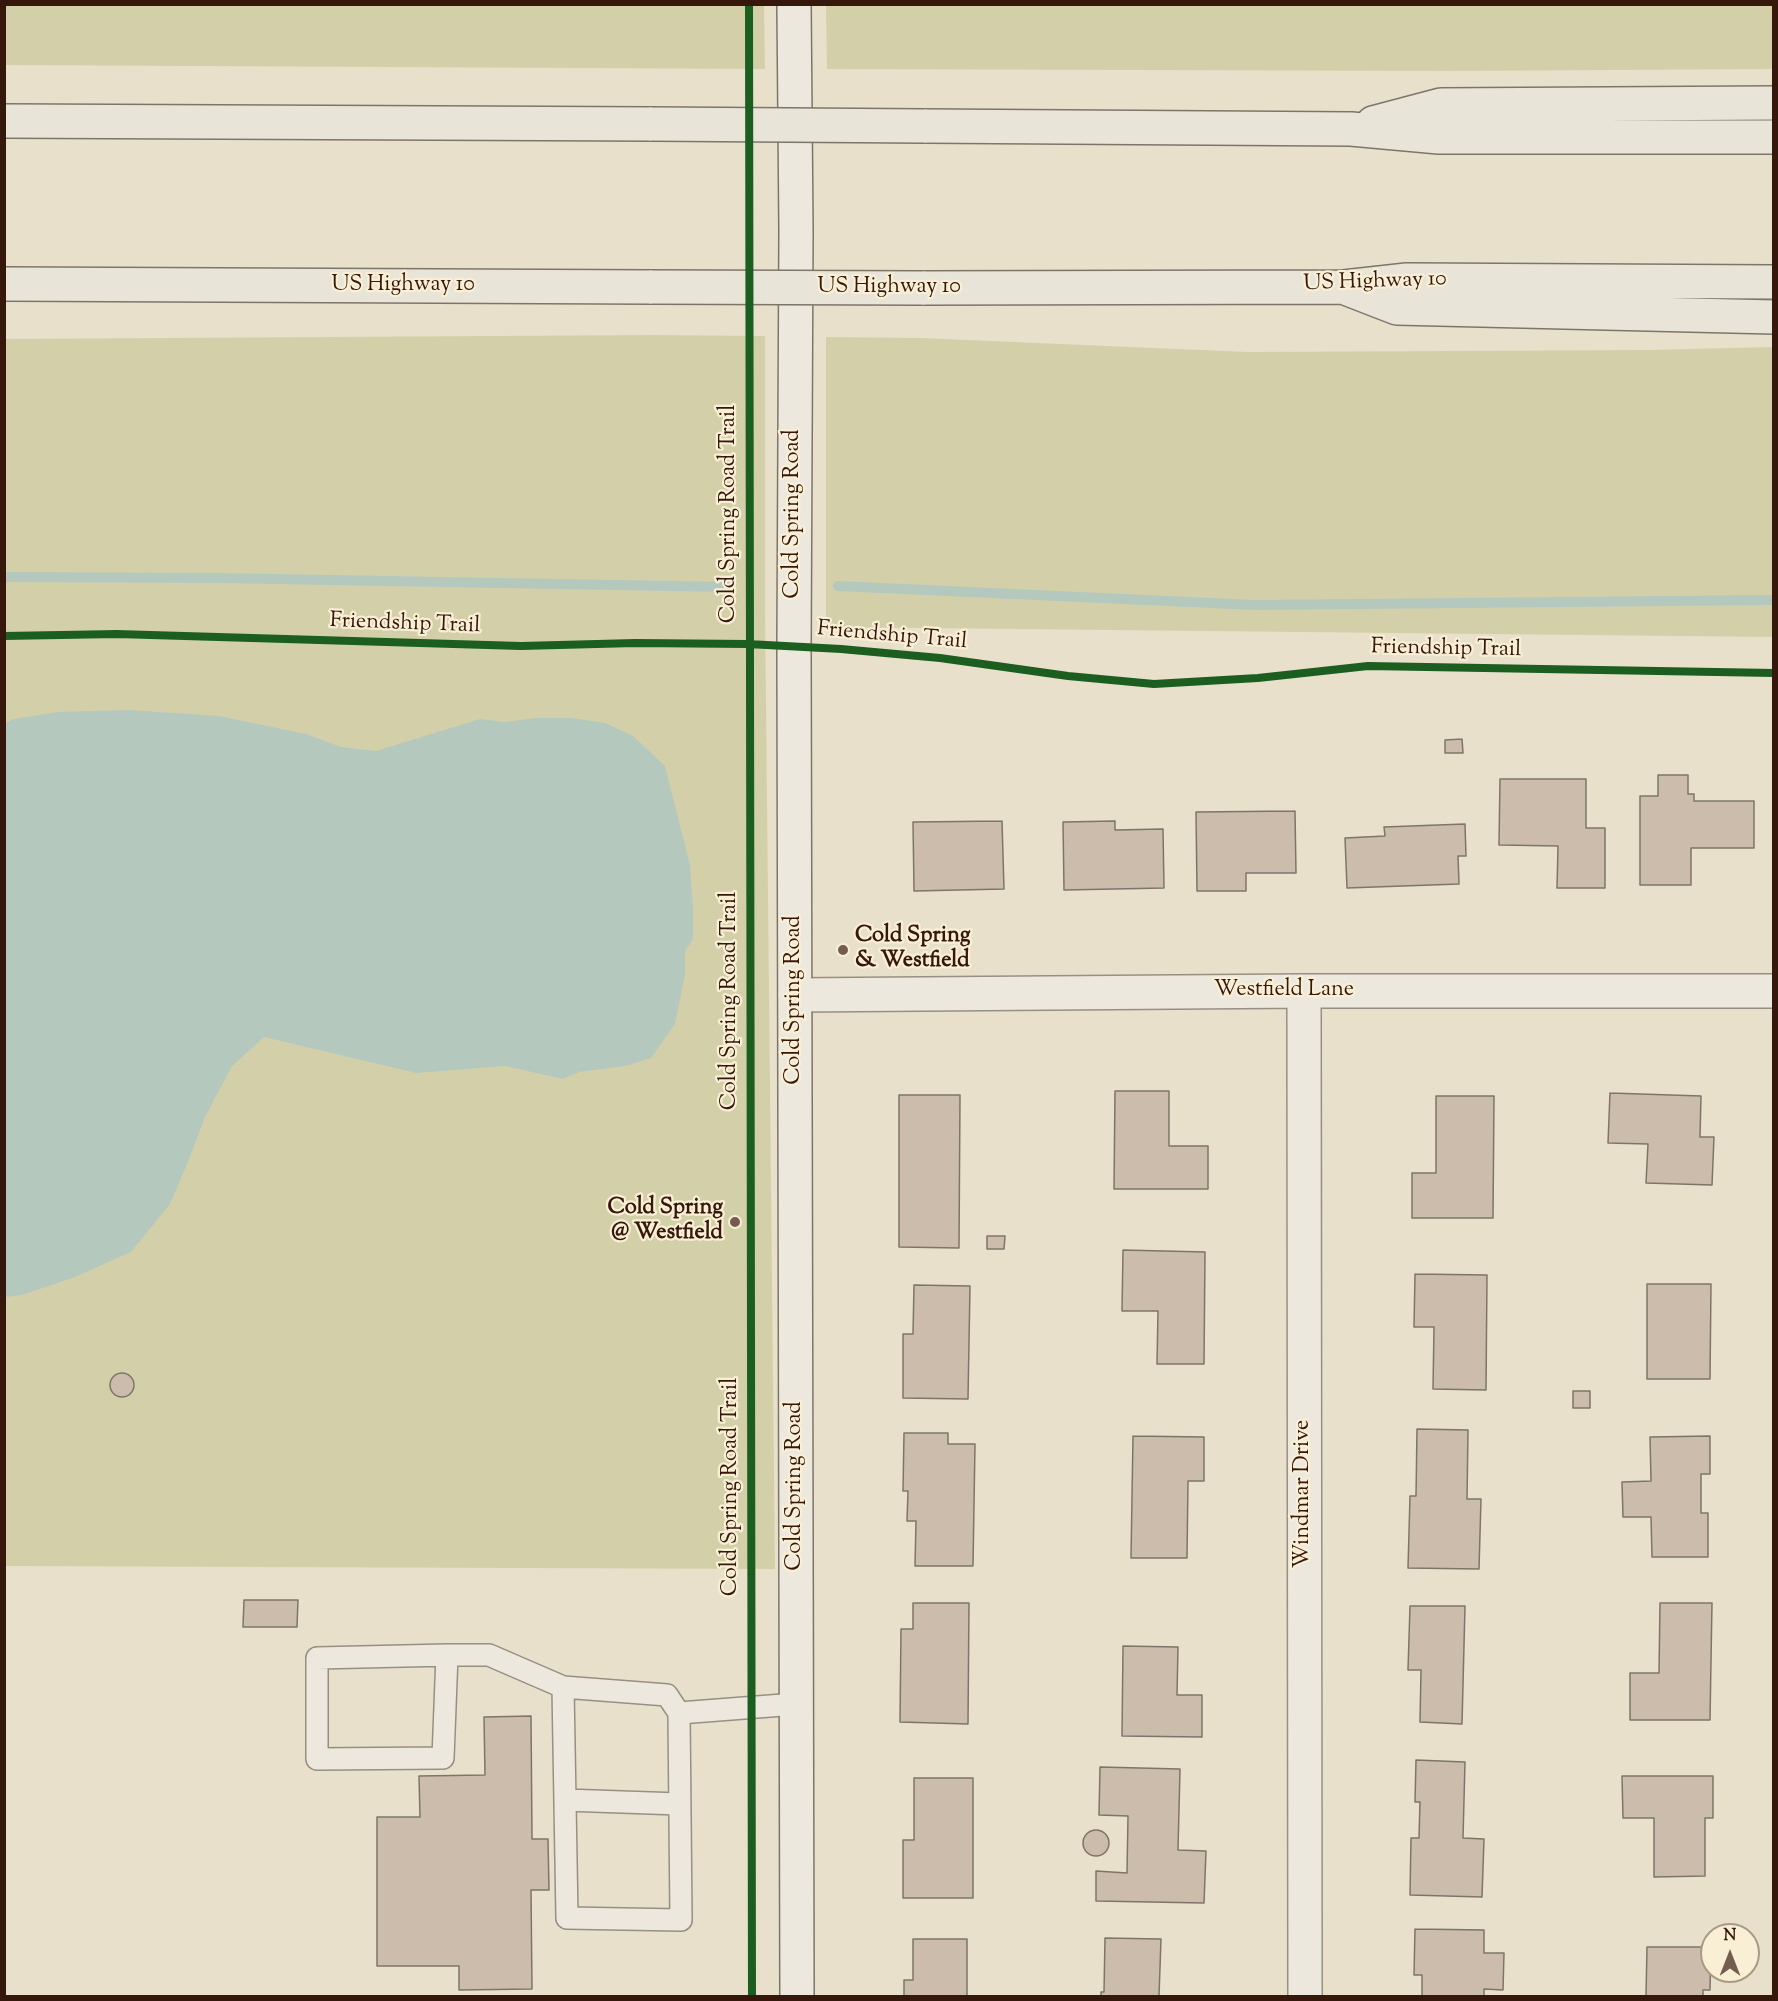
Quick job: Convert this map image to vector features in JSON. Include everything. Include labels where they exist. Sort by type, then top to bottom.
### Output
[{"type":"highway","points":[[1351,129],[1441,105],[1773,103]]},
{"type":"highway","points":[[4,121],[1351,129],[1439,137],[1773,137]]},
{"type":"highway","name":"US Highway 10","points":[[4,284],[922,288],[1344,287],[1407,279],[1773,282]]},
{"type":"highway","points":[[1344,287],[1397,308],[1773,317]]},
{"type":"street","name":"Cold Spring Road","points":[[794,4],[797,1996]]},
{"type":"street","name":"Westfield Lane","points":[[795,995],[1304,991],[1773,991]]},
{"type":"street","name":"Windmar Drive","points":[[1304,991],[1305,1996]]},
{"type":"lane","points":[[447,1655],[443,1758],[317,1759],[317,1658],[489,1654],[563,1687],[667,1695],[679,1713],[681,1920],[567,1918],[563,1687]]},
{"type":"lane","points":[[679,1713],[796,1704]]},
{"type":"lane","points":[[565,1800],[679,1804]]},
{"type":"shaded area","points":[[5,4],[764,5],[765,69],[5,65]]},
{"type":"shaded area","points":[[826,5],[1773,5],[1773,69],[1450,71],[827,69]]},
{"type":"shaded area","points":[[765,336],[765,605],[775,1569],[5,1566],[4,339]]},
{"type":"shaded area","points":[[826,337],[921,338],[1247,352],[1649,350],[1773,347],[1773,637],[826,627]]},
{"type":"shaded area","points":[[129,710],[219,716],[306,734],[341,747],[376,751],[480,719],[505,722],[536,718],[571,718],[605,723],[633,736],[665,766],[690,865],[693,939],[685,951],[685,975],[675,1024],[651,1058],[625,1066],[579,1072],[563,1079],[505,1066],[416,1073],[264,1037],[232,1066],[205,1117],[170,1204],[131,1252],[75,1277],[22,1295],[5,1297],[5,724],[13,719],[58,712]]},
{"type":"building","points":[[1462,739],[1463,753],[1445,753],[1445,740]]},
{"type":"building","points":[[1658,775],[1688,775],[1688,794],[1694,794],[1694,801],[1754,801],[1754,848],[1691,848],[1691,885],[1640,885],[1640,796],[1658,796]]},
{"type":"building","points":[[1500,779],[1586,779],[1586,828],[1605,828],[1605,888],[1557,888],[1558,846],[1499,845]]},
{"type":"building","points":[[1295,811],[1296,873],[1246,873],[1246,891],[1197,891],[1196,812]]},
{"type":"building","points":[[1002,821],[1004,889],[914,891],[913,822]]},
{"type":"building","points":[[1115,821],[1115,830],[1163,829],[1164,888],[1064,890],[1063,822]]},
{"type":"building","points":[[1465,824],[1466,856],[1458,856],[1459,884],[1347,888],[1345,838],[1385,836],[1384,827]]},
{"type":"building","points":[[1115,1091],[1169,1091],[1169,1146],[1208,1146],[1208,1189],[1114,1189]]},
{"type":"building","points":[[1610,1093],[1701,1096],[1700,1137],[1714,1137],[1712,1185],[1646,1183],[1648,1144],[1608,1143]]},
{"type":"building","points":[[899,1095],[960,1095],[959,1248],[899,1247]]},
{"type":"building","points":[[1436,1096],[1494,1096],[1493,1218],[1412,1218],[1412,1173],[1436,1173]]},
{"type":"building","points":[[987,1236],[1005,1236],[1004,1249],[987,1249]]},
{"type":"building","points":[[1123,1250],[1205,1252],[1204,1364],[1157,1364],[1158,1311],[1122,1311]]},
{"type":"building","points":[[1415,1274],[1487,1275],[1486,1390],[1433,1389],[1434,1327],[1414,1327]]},
{"type":"building","points":[[1647,1284],[1711,1284],[1710,1379],[1647,1379]]},
{"type":"building","points":[[914,1285],[970,1286],[968,1399],[903,1398],[903,1334],[913,1334]]},
{"type":"building","points":[[122,1373],[130,1377],[134,1385],[130,1393],[122,1397],[114,1393],[110,1385],[114,1377]]},
{"type":"building","points":[[1573,1391],[1590,1391],[1590,1408],[1573,1408]]},
{"type":"building","points":[[1417,1429],[1468,1430],[1467,1499],[1481,1499],[1479,1569],[1408,1568],[1410,1496],[1416,1496]]},
{"type":"building","points":[[904,1433],[948,1433],[948,1444],[975,1444],[973,1566],[915,1566],[916,1521],[907,1521],[908,1491],[903,1491]]},
{"type":"building","points":[[1133,1436],[1204,1437],[1204,1481],[1188,1481],[1187,1558],[1131,1558]]},
{"type":"building","points":[[1710,1436],[1710,1474],[1701,1474],[1701,1513],[1708,1513],[1708,1557],[1652,1557],[1651,1517],[1623,1517],[1622,1482],[1651,1481],[1650,1437]]},
{"type":"building","points":[[244,1600],[298,1600],[297,1627],[243,1627]]},
{"type":"building","points":[[913,1603],[969,1603],[968,1724],[900,1722],[901,1629],[913,1629]]},
{"type":"building","points":[[1660,1603],[1712,1603],[1710,1720],[1630,1720],[1630,1673],[1659,1673]]},
{"type":"building","points":[[1410,1606],[1465,1606],[1462,1724],[1420,1722],[1421,1670],[1408,1670]]},
{"type":"building","points":[[1123,1646],[1178,1647],[1177,1695],[1202,1695],[1202,1737],[1122,1736]]},
{"type":"building","points":[[531,1716],[532,1839],[548,1839],[549,1890],[531,1890],[532,1989],[459,1990],[459,1966],[377,1966],[377,1817],[420,1817],[419,1776],[485,1775],[484,1717]]},
{"type":"building","points":[[1416,1760],[1465,1762],[1463,1838],[1484,1839],[1482,1897],[1410,1895],[1411,1838],[1419,1838],[1420,1802],[1415,1802]]},
{"type":"building","points":[[1100,1767],[1180,1769],[1178,1850],[1206,1851],[1204,1903],[1096,1901],[1096,1871],[1127,1873],[1128,1816],[1099,1815]]},
{"type":"building","points":[[1622,1776],[1713,1776],[1713,1818],[1705,1818],[1705,1876],[1654,1877],[1654,1818],[1623,1818]]},
{"type":"building","points":[[914,1778],[973,1778],[973,1898],[903,1898],[903,1840],[914,1840]]},
{"type":"building","points":[[1096,1830],[1105,1834],[1109,1843],[1105,1852],[1096,1856],[1087,1852],[1083,1843],[1087,1834]]},
{"type":"building","points":[[1415,1929],[1484,1930],[1484,1953],[1504,1953],[1503,1990],[1484,1989],[1484,1996],[1422,1996],[1422,1975],[1414,1975]]},
{"type":"building","points":[[1105,1938],[1161,1939],[1159,1996],[1101,1996],[1101,1992],[1104,1992]]},
{"type":"building","points":[[913,1939],[967,1939],[967,1996],[904,1996],[904,1980],[913,1980]]},
{"type":"building","points":[[1647,1947],[1700,1947],[1700,1983],[1710,1983],[1710,1990],[1703,1990],[1703,1996],[1646,1996]]},
{"type":"waterway","points":[[4,577],[217,578],[728,587]]},
{"type":"waterway","points":[[838,586],[1255,605],[1774,600]]},
{"type":"cycle path","name":"Cold Spring Road Trail","points":[[749,4],[752,1996]]},
{"type":"cycle path","name":"Friendship Trail","points":[[4,636],[117,634],[521,646],[635,643],[748,644],[940,658],[1068,676],[1154,684],[1258,678],[1368,666],[1774,673]]},
{"type":"place","name":"Cold Spring & Westfield","points":[[843,950]]},
{"type":"place","name":"Cold Spring @ Westfield","points":[[735,1222]]}]
